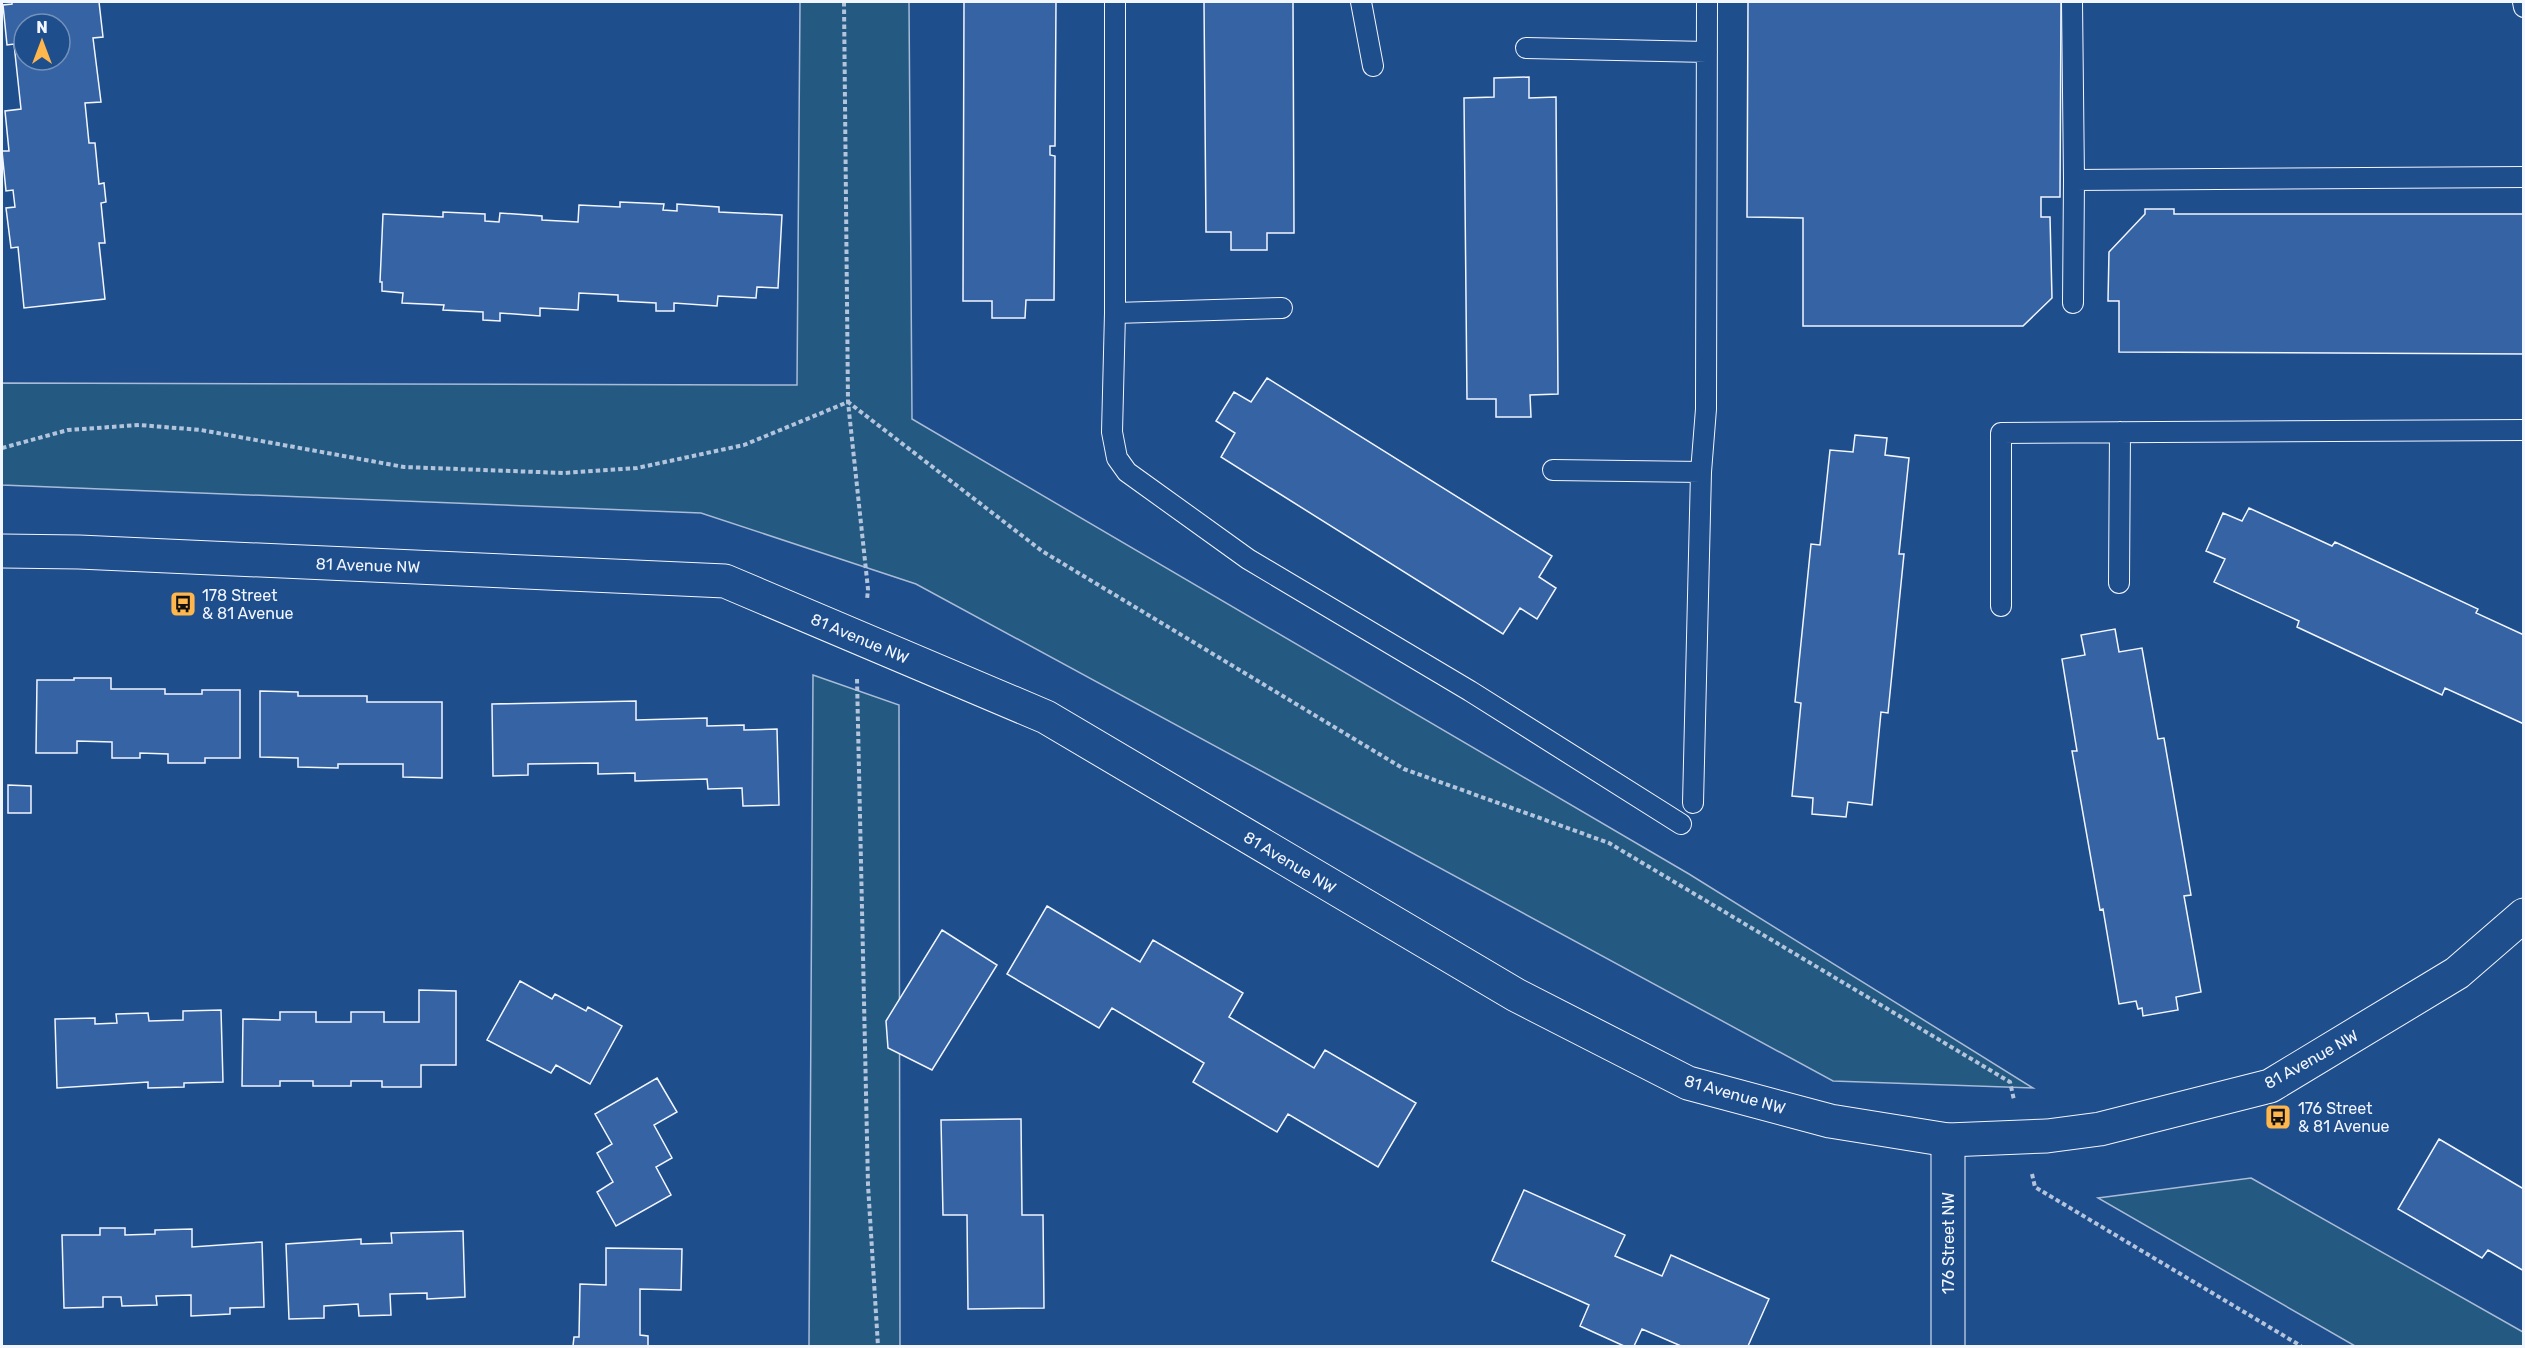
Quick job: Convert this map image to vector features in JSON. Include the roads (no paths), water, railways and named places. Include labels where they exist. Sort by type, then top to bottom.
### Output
[{"type":"street","name":"81 Avenue NW","points":[[2,551],[725,581],[1046,717],[1516,995],[1688,1083],[1830,1121],[1948,1140],[2100,1129],[2270,1086],[2457,973],[2523,915]]},
{"type":"street","name":"176 Street NW","points":[[1948,1140],[1948,1347]]},
{"type":"lane","points":[[1115,2],[1115,313],[1112,432],[1117,458],[1127,472],[1248,559],[1470,691],[1681,824]]},
{"type":"lane","points":[[1361,2],[1373,66]]},
{"type":"lane","points":[[1693,803],[1701,472],[1706,409],[1707,2]]},
{"type":"lane","points":[[2072,2],[2073,303]]},
{"type":"lane","points":[[2523,2],[2523,7]]},
{"type":"lane","points":[[1526,48],[1707,52]]},
{"type":"lane","points":[[2074,180],[2523,177]]},
{"type":"lane","points":[[1115,313],[1282,308]]},
{"type":"lane","points":[[2001,606],[2001,433],[2523,430]]},
{"type":"lane","points":[[2119,583],[2120,432]]},
{"type":"lane","points":[[1553,470],[1701,472]]},
{"type":"place","name":"178 Street & 81 Avenue","points":[[183,604]]},
{"type":"place","name":"176 Street & 81 Avenue","points":[[2278,1117]]}]
